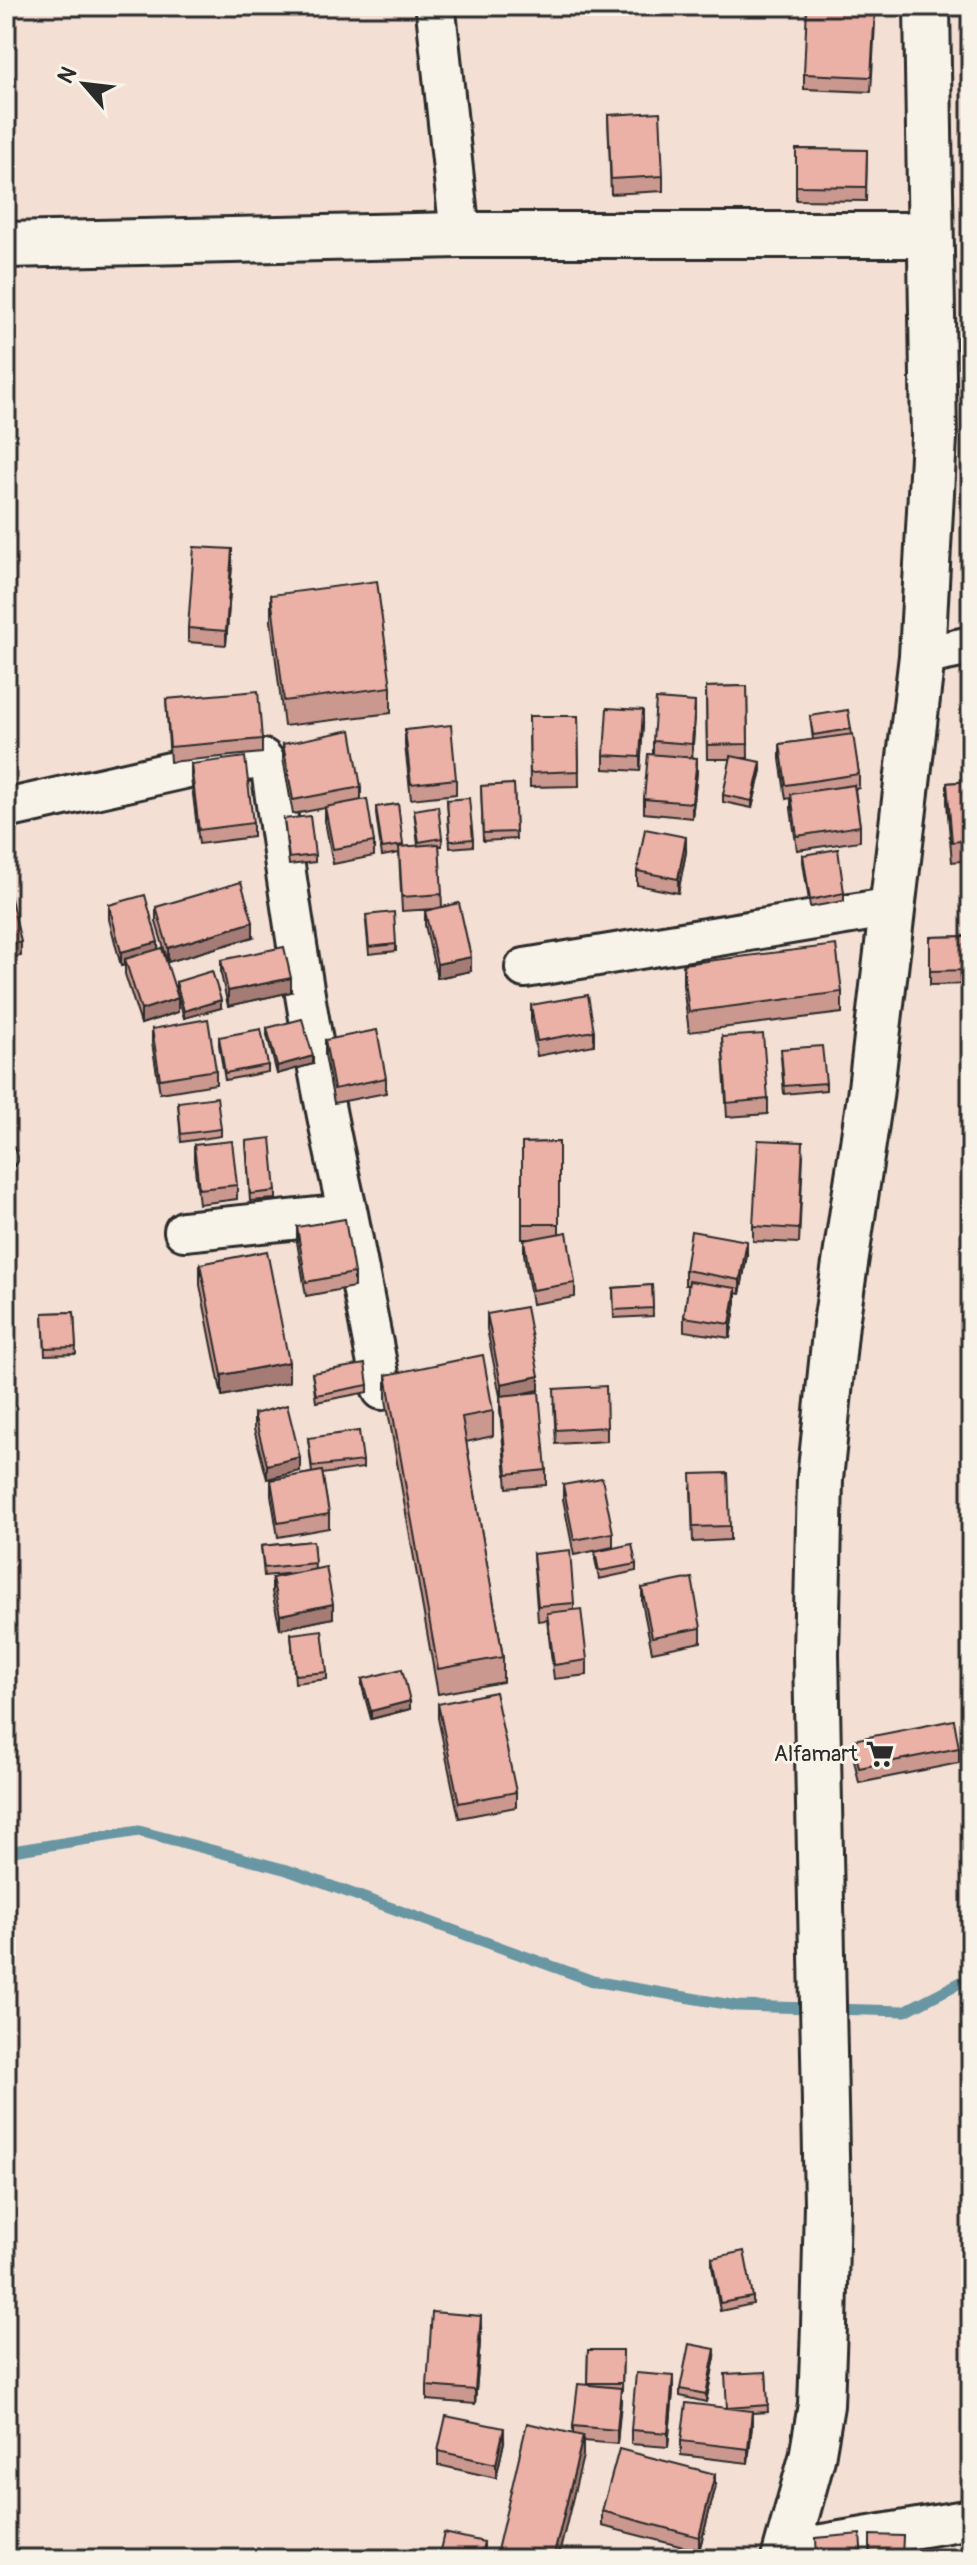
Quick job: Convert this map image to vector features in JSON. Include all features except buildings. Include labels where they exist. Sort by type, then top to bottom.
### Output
[{"type":"main road","points":[[786,2554],[812,2458],[821,2405],[827,2204],[817,1834],[816,1654],[820,1479],[836,1324],[870,1097],[922,656],[934,438],[935,327],[930,235],[927,6]]},
{"type":"main road","points":[[6,245],[460,235],[930,235]]},
{"type":"street","points":[[436,11],[460,235]]},
{"type":"street","points":[[922,656],[971,646]]},
{"type":"street","points":[[6,809],[197,766],[263,759],[268,763],[295,941],[382,1390]]},
{"type":"street","points":[[525,968],[893,907]]},
{"type":"street","points":[[184,1231],[348,1214]]},
{"type":"street","points":[[786,2554],[971,2519]]},
{"type":"waterway","points":[[6,1852],[139,1831],[287,1870],[593,1981],[737,2006],[813,2008]]},
{"type":"waterway","points":[[830,2009],[905,2011],[971,1977]]},
{"type":"place","name":"Alfamart","points":[[880,1754]]}]
